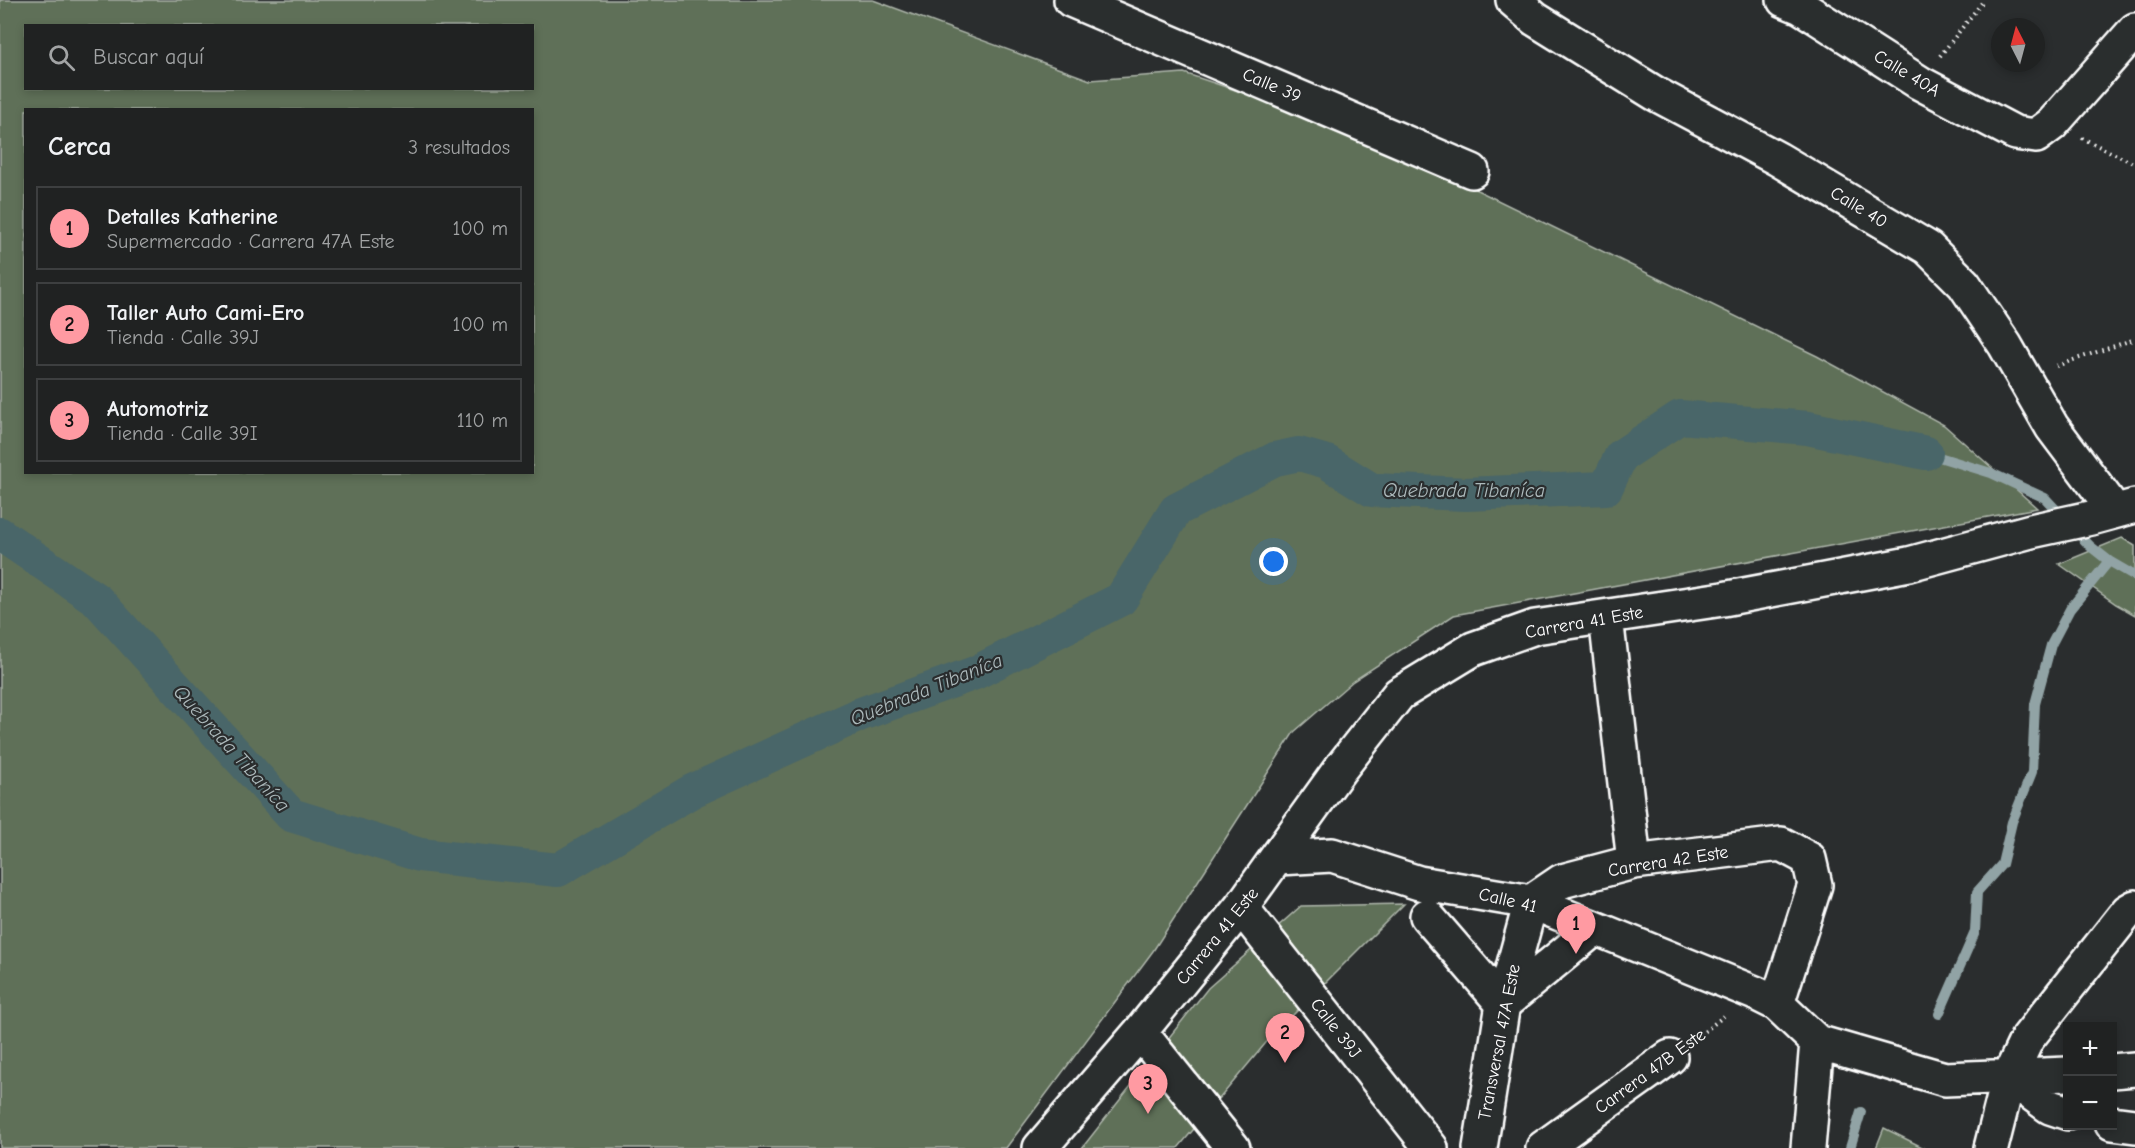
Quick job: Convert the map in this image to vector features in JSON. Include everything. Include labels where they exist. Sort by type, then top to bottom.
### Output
[{"type":"street","name":"Calle 39","points":[[1071,0],[1472,171]]},
{"type":"street","name":"Calle 40","points":[[1513,0],[1535,19],[1656,94],[1778,159],[1928,248],[1964,284],[2005,345],[2052,427],[2114,512]]},
{"type":"street","name":"Calle 40A","points":[[1784,0],[1801,7],[1920,83],[2015,133],[2044,130]]},
{"type":"street","points":[[2044,130],[2135,30]]},
{"type":"street","name":"Carrera 41 Este","points":[[1042,1148],[1241,907],[1340,769],[1404,690],[1473,649],[1535,627],[1722,599],[1909,564],[2031,531],[2114,512]]},
{"type":"street","points":[[1606,617],[1634,862]]},
{"type":"street","name":"Carrera 42 Este","points":[[1531,902],[1562,881],[1634,862],[1781,844],[1809,859],[1815,885],[1766,999]]},
{"type":"street","name":"Calle 41","points":[[1278,858],[1332,855],[1419,883],[1531,902],[1766,999],[1817,1042]]},
{"type":"street","name":"Transversal 47A Este","points":[[1480,1148],[1503,1004],[1531,902]]},
{"type":"street","name":"Calle 39J","points":[[1241,907],[1431,1148]]},
{"type":"street","points":[[1992,1147],[2009,1077],[2027,1039],[2131,909]]},
{"type":"street","points":[[1427,916],[1503,1004],[1594,929]]},
{"type":"street","points":[[1140,1032],[1233,1148]]},
{"type":"street","points":[[1808,1148],[1817,1042],[1945,1079],[2063,1074]]},
{"type":"street","name":"Carrera 47B Este","points":[[1544,1148],[1670,1058]]},
{"type":"street","points":[[2117,1071],[2135,1069]]},
{"type":"street","points":[[2009,1077],[2050,1107],[2063,1112]]},
{"type":"street","points":[[2117,1124],[2135,1126]]},
{"type":"path","points":[[1920,83],[1984,0]]},
{"type":"path","points":[[2044,130],[2135,164]]},
{"type":"path","points":[[2024,378],[2135,339]]},
{"type":"path","name":"Carrera 47B Este","points":[[1670,1058],[1766,999]]},
{"type":"green space","points":[[0,0],[873,0],[1090,80],[1184,73],[1352,129],[1817,356],[1944,425],[2037,508],[1454,615],[1353,681],[1294,732],[1153,951],[1006,1148],[0,1148]]},
{"type":"green space","points":[[2122,538],[2135,546],[2135,615],[2059,564]]},
{"type":"green space","points":[[1404,904],[1270,1038],[1178,1148],[1082,1148],[1208,988],[1301,906]]},
{"type":"green space","points":[[1884,1128],[1924,1148],[1876,1148]]},
{"type":"waterway","name":"Quebrada Tibaníca","points":[[0,534],[97,600],[291,815],[420,855],[558,870],[692,791],[861,714],[975,673],[1121,599],[1176,510],[1275,459],[1299,454],[1327,462],[1372,490],[1466,494],[1606,488],[1621,456],[1680,417],[1808,428],[1926,453]]},
{"type":"waterway","points":[[1926,453],[1991,473],[2045,498],[2090,546],[2109,561],[2135,576]]},
{"type":"waterway","points":[[1939,1014],[1975,932],[1977,892],[2002,864],[2012,822],[2032,772],[2035,704],[2051,645],[2070,609],[2109,561]]},
{"type":"waterway","points":[[1850,1148],[1861,1112]]},
{"type":"place","name":"Detalles Katherine","points":[[1576,954]]},
{"type":"place","name":"Taller Auto Cami-Ero","points":[[1285,1063]]},
{"type":"place","name":"Automotriz","points":[[1148,1114]]}]
